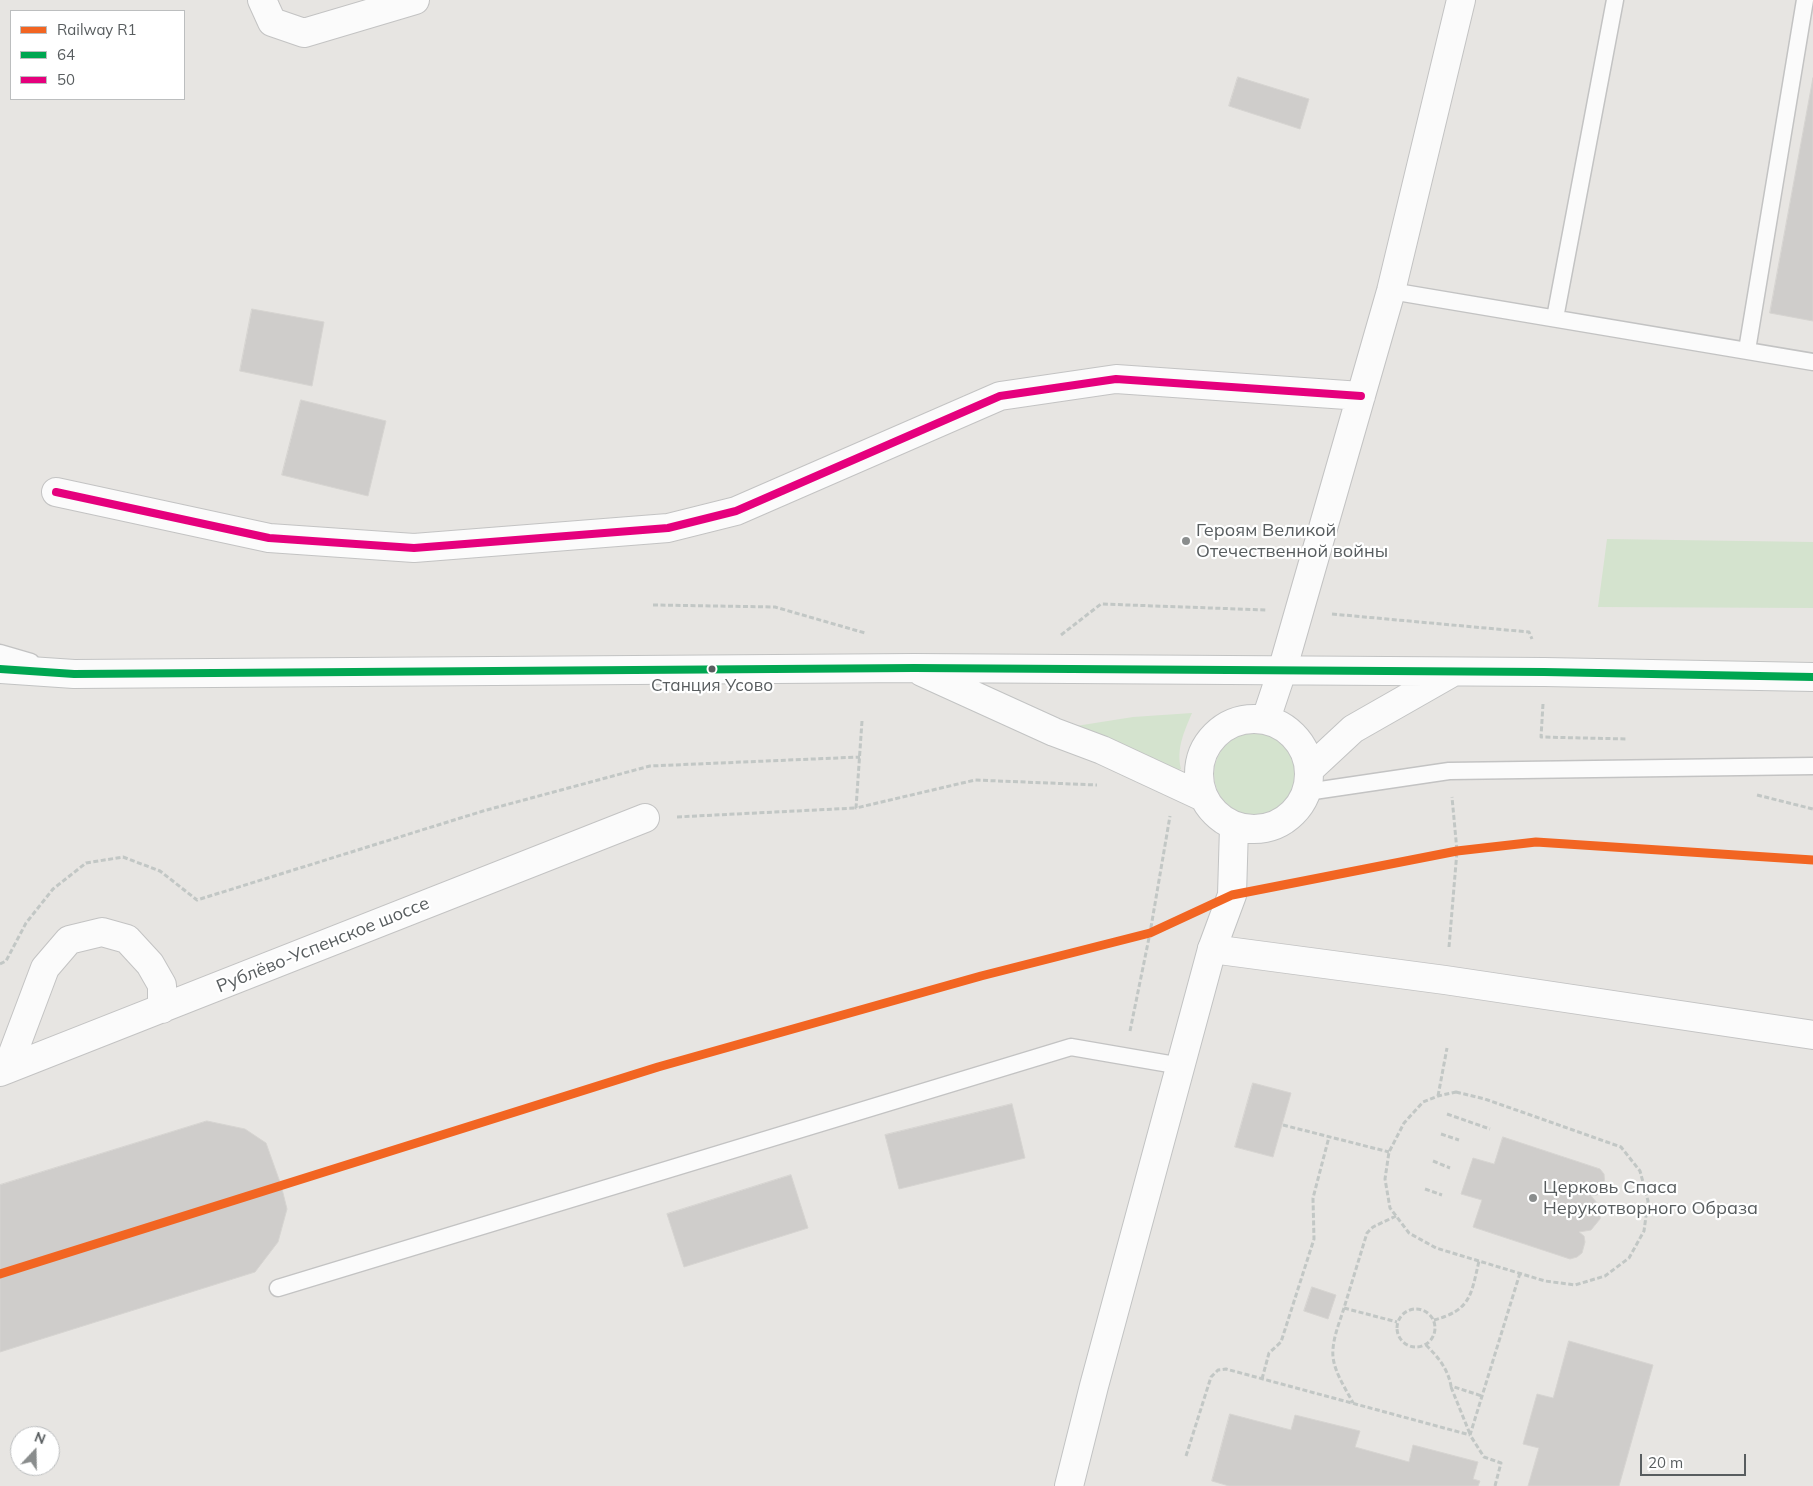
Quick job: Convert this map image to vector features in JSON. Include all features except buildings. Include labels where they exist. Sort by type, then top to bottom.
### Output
[{"type":"street","points":[[262,0],[272,22],[304,34],[415,0]]},
{"type":"street","points":[[1266,719],[1300,611],[1391,290],[1461,0]]},
{"type":"street","points":[[56,492],[269,538],[414,548],[668,528],[736,512],[1000,396],[1116,378],[1361,396]]},
{"type":"street","points":[[2,665],[74,674],[914,668],[1544,672],[1813,677]]},
{"type":"street","points":[[914,668],[1054,732],[1102,750],[1203,797]]},
{"type":"street","points":[[1308,780],[1303,746],[1287,729],[1266,719],[1245,718],[1226,725],[1210,739],[1200,756],[1198,777],[1203,797],[1215,814],[1234,827],[1256,830],[1278,824],[1296,811],[1308,780],[1353,729],[1454,672]]},
{"type":"street","name":"Рублёво-Успенское шоссе","points":[[3,1070],[645,818]]},
{"type":"street","points":[[1069,1486],[1096,1377],[1212,949],[1232,895],[1234,827]]},
{"type":"street","points":[[3,1070],[45,968],[69,940],[102,932],[127,939],[150,964],[162,985],[162,1009]]},
{"type":"street","points":[[1212,949],[1445,980],[1813,1035]]},
{"type":"lane","points":[[1555,318],[1615,0]]},
{"type":"lane","points":[[1746,350],[1805,0]]},
{"type":"lane","points":[[1391,290],[1813,362]]},
{"type":"lane","points":[[1308,780],[1449,771],[1813,766]]},
{"type":"lane","points":[[278,1288],[1071,1047],[1181,1066]]},
{"type":"path","points":[[1057,638],[1101,604],[1300,611],[1529,632],[1544,672]]},
{"type":"path","points":[[652,605],[775,607],[872,634]]},
{"type":"path","points":[[856,808],[862,721]]},
{"type":"path","points":[[0,964],[6,961],[26,923],[53,889],[86,863],[123,857],[160,872],[197,900],[483,811],[650,766],[860,758]]},
{"type":"path","points":[[645,818],[856,808],[974,780],[1099,785]]},
{"type":"path","points":[[1752,794],[1813,809]]},
{"type":"path","points":[[1445,980],[1458,851],[1452,797]]},
{"type":"path","points":[[1139,1033],[1130,1032],[1150,933],[1171,811]]},
{"type":"path","points":[[1438,1096],[1447,1048]]},
{"type":"path","points":[[1456,1092],[1485,1099],[1621,1147],[1640,1171],[1648,1201],[1644,1231],[1629,1258],[1605,1276],[1576,1285],[1545,1280],[1436,1248],[1409,1233],[1390,1208],[1385,1179],[1389,1152],[1404,1123],[1423,1102],[1456,1092]]},
{"type":"path","points":[[1447,1114],[1490,1129]]},
{"type":"path","points":[[1283,1125],[1389,1152]]},
{"type":"path","points":[[1441,1134],[1459,1140]]},
{"type":"path","points":[[1262,1379],[1269,1353],[1281,1342],[1314,1239],[1313,1198],[1329,1137]]},
{"type":"path","points":[[1433,1161],[1450,1168]]},
{"type":"path","points":[[1425,1189],[1442,1195]]},
{"type":"path","points":[[1353,1403],[1339,1376],[1333,1356],[1333,1348],[1367,1233],[1373,1227],[1396,1216]]},
{"type":"path","points":[[1434,1320],[1451,1316],[1468,1300],[1479,1261]]},
{"type":"path","points":[[1470,1435],[1520,1273]]},
{"type":"path","points":[[1344,1308],[1397,1322]]},
{"type":"path","points":[[1422,1310],[1434,1320],[1435,1335],[1426,1345],[1417,1348],[1403,1343],[1398,1337],[1396,1330],[1397,1322],[1407,1311],[1422,1310]]},
{"type":"path","points":[[1426,1345],[1444,1366],[1470,1435],[1484,1458],[1501,1463],[1495,1486]]},
{"type":"path","points":[[1186,1456],[1211,1377],[1218,1370],[1226,1369],[1470,1435]]},
{"type":"path","points":[[1451,1386],[1482,1396]]},
{"type":"green space","points":[[1607,539],[1813,542],[1813,608],[1598,607]]},
{"type":"green space","points":[[1192,713],[1180,748],[1181,769],[1176,771],[1076,726],[1133,717]]},
{"type":"green space","points":[[1255,733],[1271,736],[1284,745],[1293,758],[1296,774],[1293,790],[1284,803],[1271,812],[1255,815],[1239,812],[1226,803],[1217,790],[1214,774],[1217,758],[1226,745],[1239,736]]},
{"type":"rail line","name":"R1","points":[[0,1274],[658,1067],[981,976],[1150,933],[1232,895],[1457,851],[1536,842],[1813,860]]},
{"type":"transit line","name":"50","points":[[56,492],[269,538],[414,548],[668,528],[736,511],[1000,396],[1116,379],[1361,396]]},
{"type":"transit line","name":"64","points":[[0,669],[74,674],[914,668],[1544,672],[1813,677]]},
{"type":"place","name":"Героям Великой Отечественной войны","points":[[1186,541]]},
{"type":"place","name":"Станция Усово","points":[[712,669]]},
{"type":"place","name":"Церковь Спаса Нерукотворного Образа","points":[[1533,1198]]}]
